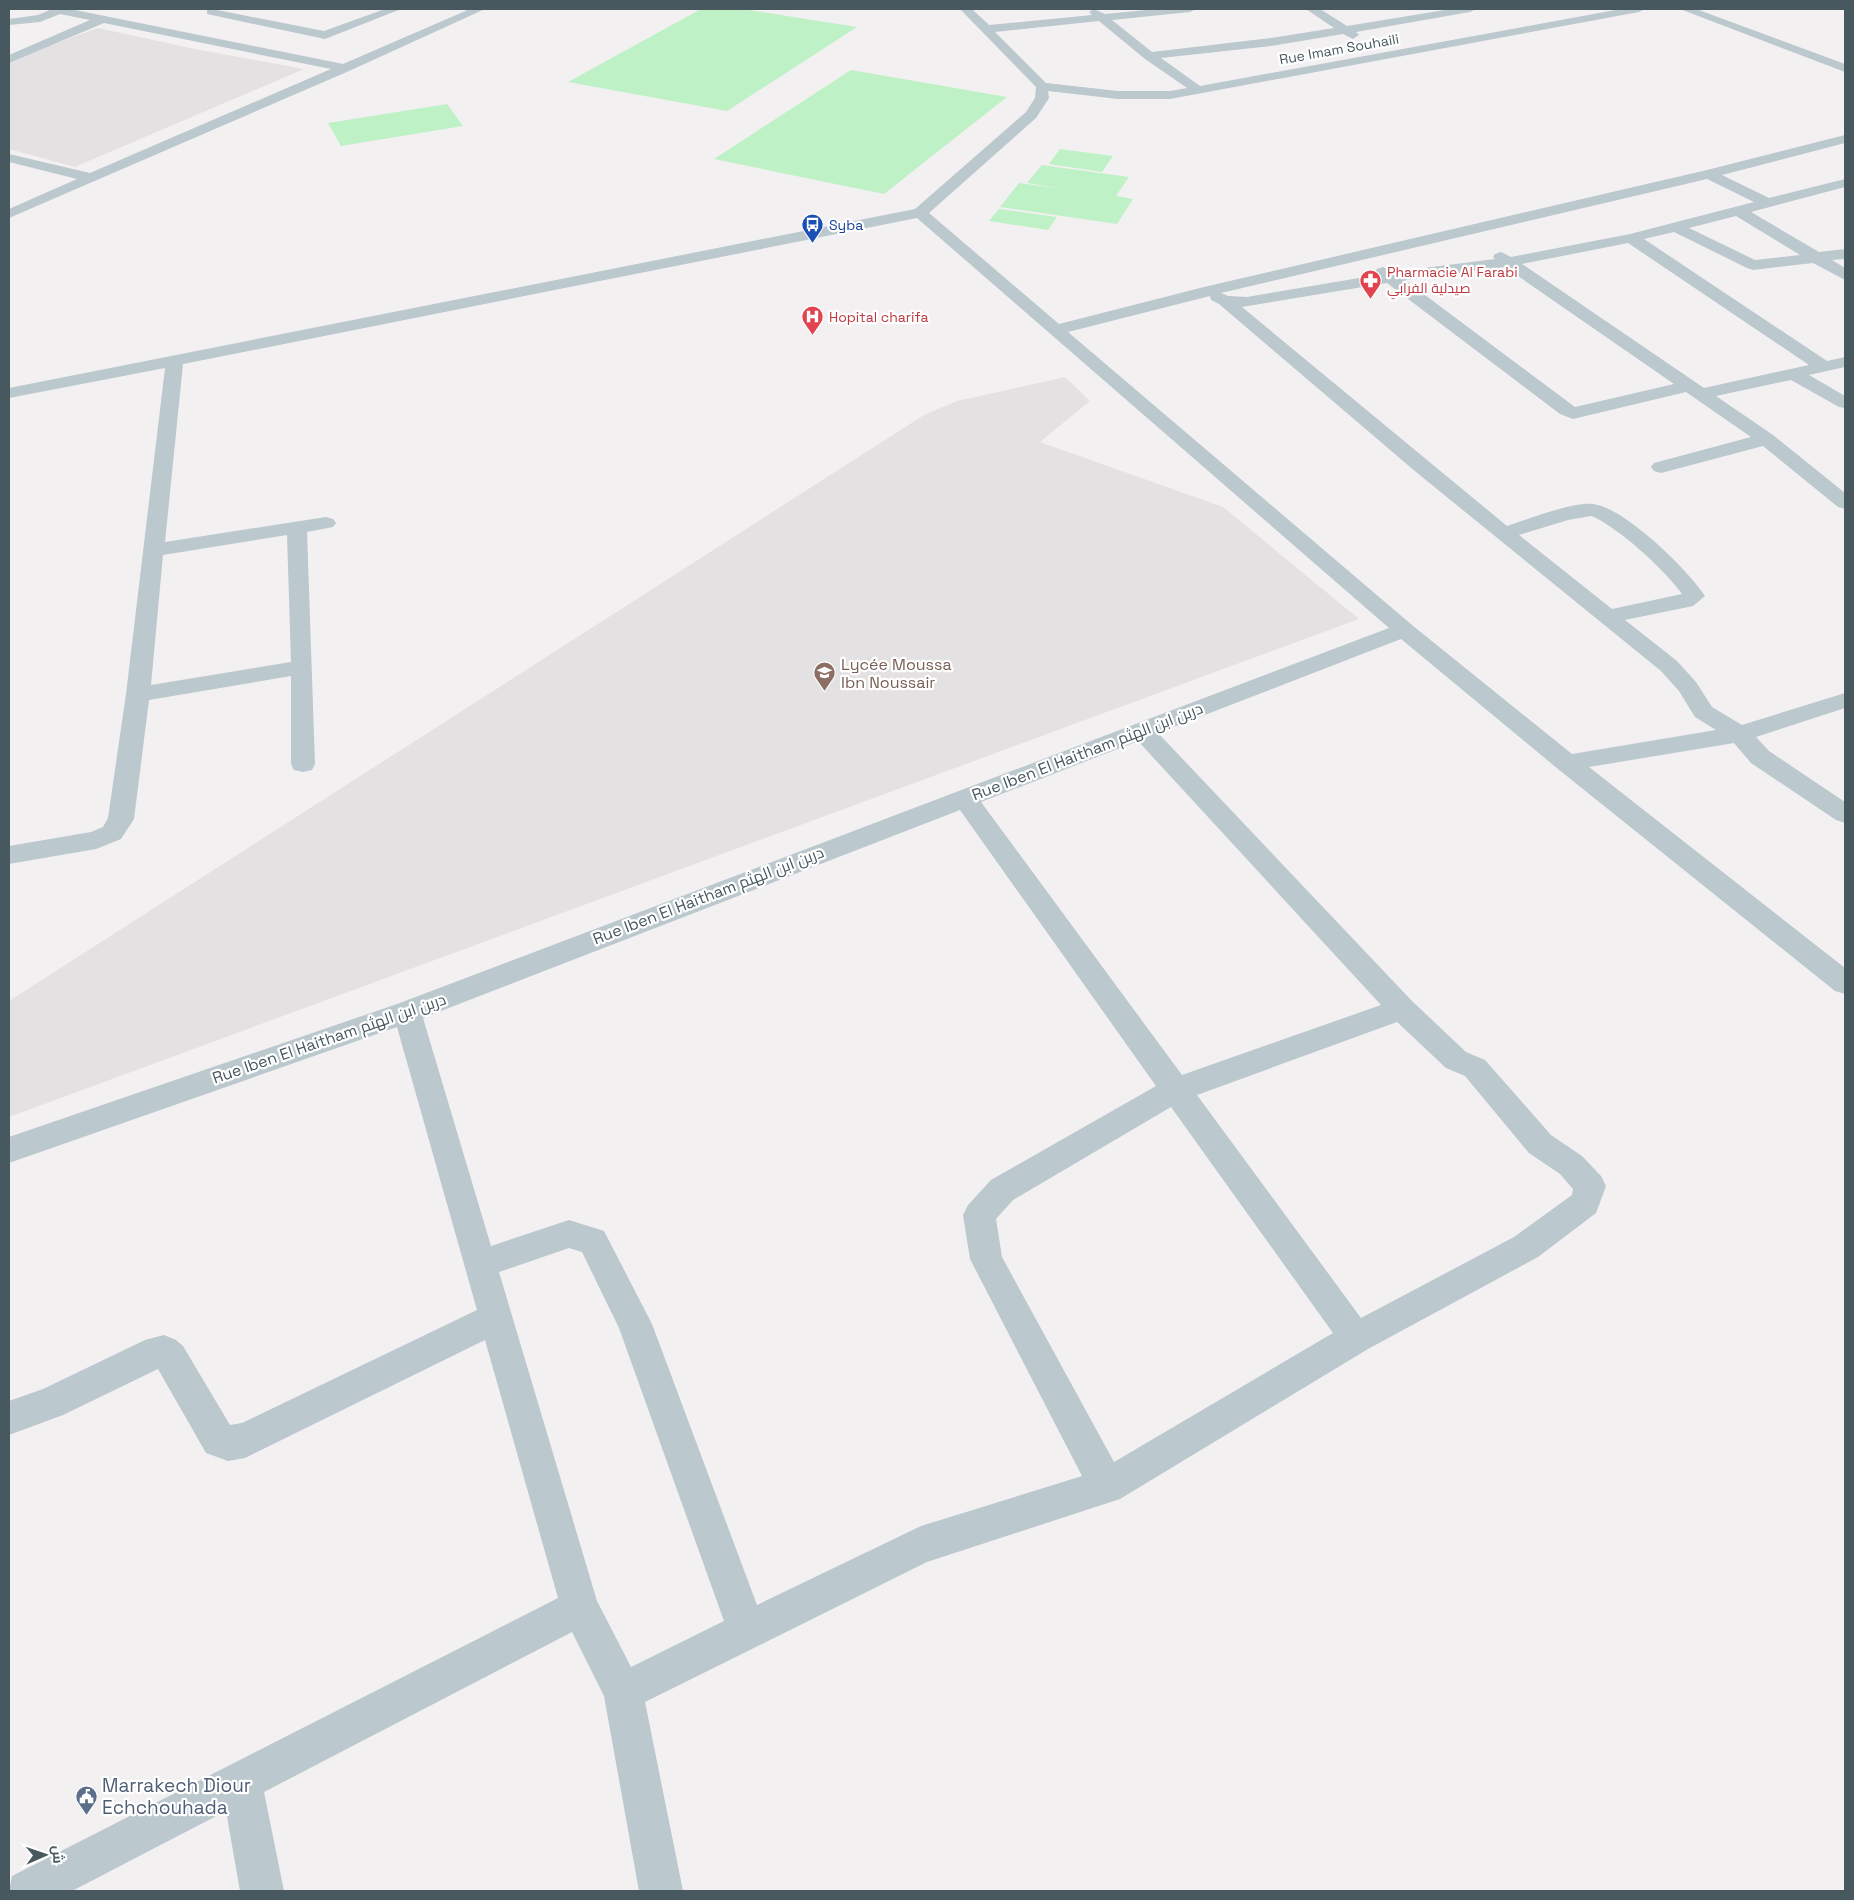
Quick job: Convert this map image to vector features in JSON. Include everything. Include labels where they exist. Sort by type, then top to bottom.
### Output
[{"type":"street","points":[[9,22],[40,18],[59,9],[100,20],[345,68]]},
{"type":"street","points":[[211,12],[325,35],[390,9]]},
{"type":"street","points":[[13,211],[479,9]]},
{"type":"street","points":[[9,394],[920,212],[1031,115],[1042,98],[1042,86],[988,29],[966,9]]},
{"type":"street","points":[[1090,9],[1149,56],[1197,90]]},
{"type":"street","points":[[988,29],[1190,9]]},
{"type":"street","points":[[1312,9],[1344,30],[1361,38]]},
{"type":"street","points":[[1149,56],[1344,30],[1470,9]]},
{"type":"street","name":"Rue Imam Souhaili","points":[[1042,86],[1146,96],[1170,95],[1639,9]]},
{"type":"street","points":[[1686,9],[1845,68]]},
{"type":"street","points":[[9,59],[100,20]]},
{"type":"street","points":[[157,30],[184,21]]},
{"type":"street","points":[[1377,46],[1394,54]]},
{"type":"street","points":[[1058,329],[1204,292],[1358,257],[1457,231],[1709,174],[1845,139]]},
{"type":"street","points":[[9,158],[91,178]]},
{"type":"street","points":[[1709,174],[1768,203]]},
{"type":"street","points":[[1204,292],[1225,300],[1247,302],[1392,277],[1509,262],[1631,238],[1845,183]]},
{"type":"street","points":[[1739,211],[1845,275]]},
{"type":"street","points":[[920,212],[985,271],[1058,329],[1404,630],[1845,983]]},
{"type":"street","points":[[1674,226],[1753,265],[1845,254]]},
{"type":"street","points":[[1457,231],[1509,262],[1766,439],[1845,503]]},
{"type":"street","points":[[1631,238],[1698,279],[1754,321],[1823,366]]},
{"type":"street","points":[[1358,257],[1392,277],[1566,410],[1573,413],[1845,362]]},
{"type":"street","points":[[1225,300],[1422,468],[1669,666],[1688,687],[1703,712],[1740,734],[1760,757],[1845,814]]},
{"type":"street","points":[[9,855],[96,840],[105,837],[116,828],[121,819],[138,694],[174,362]]},
{"type":"street","points":[[1792,373],[1845,403]]},
{"type":"street","points":[[1661,467],[1766,439]]},
{"type":"street","points":[[1504,533],[1584,511],[1599,511],[1649,548],[1694,596],[1685,600],[1607,617]]},
{"type":"street","points":[[154,550],[326,523]]},
{"type":"street","points":[[296,528],[302,667],[303,764]]},
{"type":"street","name":"Rue Iben El Haitham دربن ابن الهثم","points":[[9,1150],[407,1012],[1404,630]]},
{"type":"street","points":[[138,694],[302,667]]},
{"type":"street","points":[[1568,763],[1740,734],[1845,700]]},
{"type":"street","points":[[622,1692],[921,1545],[1107,1486],[1356,1338],[1526,1247],[1585,1203],[1590,1186],[1572,1165],[1540,1144],[1475,1068],[1456,1060],[1402,1009],[1142,731]]},
{"type":"street","points":[[964,797],[1356,1338]]},
{"type":"street","points":[[1107,1486],[986,1259],[979,1215],[1002,1190],[1175,1090],[1402,1009]]},
{"type":"street","points":[[407,1012],[580,1607],[622,1692],[661,1891]]},
{"type":"street","points":[[481,1264],[563,1235],[570,1234],[593,1241],[635,1324],[747,1631]]},
{"type":"street","points":[[9,1418],[51,1403],[145,1356],[164,1352],[171,1358],[219,1441],[228,1444],[245,1440],[496,1318]]},
{"type":"street","points":[[27,1891],[580,1607]]},
{"type":"street","points":[[241,1782],[262,1891]]},
{"type":"shaded area","points":[[98,28],[195,49],[304,69],[75,167],[9,149],[9,60]]},
{"type":"shaded area","name":"Lycée Moussa Ibn Noussair","points":[[1065,377],[1090,401],[1040,442],[1223,507],[1359,619],[9,1117],[9,1001],[924,415],[957,401]]},
{"type":"green space","points":[[701,9],[743,9],[857,27],[727,111],[568,82]]},
{"type":"green space","points":[[851,70],[1007,97],[884,194],[714,159]]},
{"type":"green space","points":[[447,104],[463,126],[341,146],[328,123]]},
{"type":"green space","points":[[1060,149],[1113,156],[1102,172],[1049,164]]},
{"type":"green space","points":[[1042,165],[1129,177],[1116,196],[1133,199],[1117,224],[1000,207],[1019,183],[1064,189],[1027,183]]},
{"type":"green space","points":[[999,209],[1057,217],[1048,230],[989,221]]},
{"type":"place","name":"Syba","points":[[813,244]]},
{"type":"place","name":"Pharmacie Al Farabi صيدلية الفرابي","points":[[1371,299]]},
{"type":"place","name":"Hopital charifa","points":[[813,336]]},
{"type":"place","name":"Lycée Moussa Ibn Noussair","points":[[825,692]]},
{"type":"place","name":"Marrakech Diour Echchouhada","points":[[86,1815]]}]
